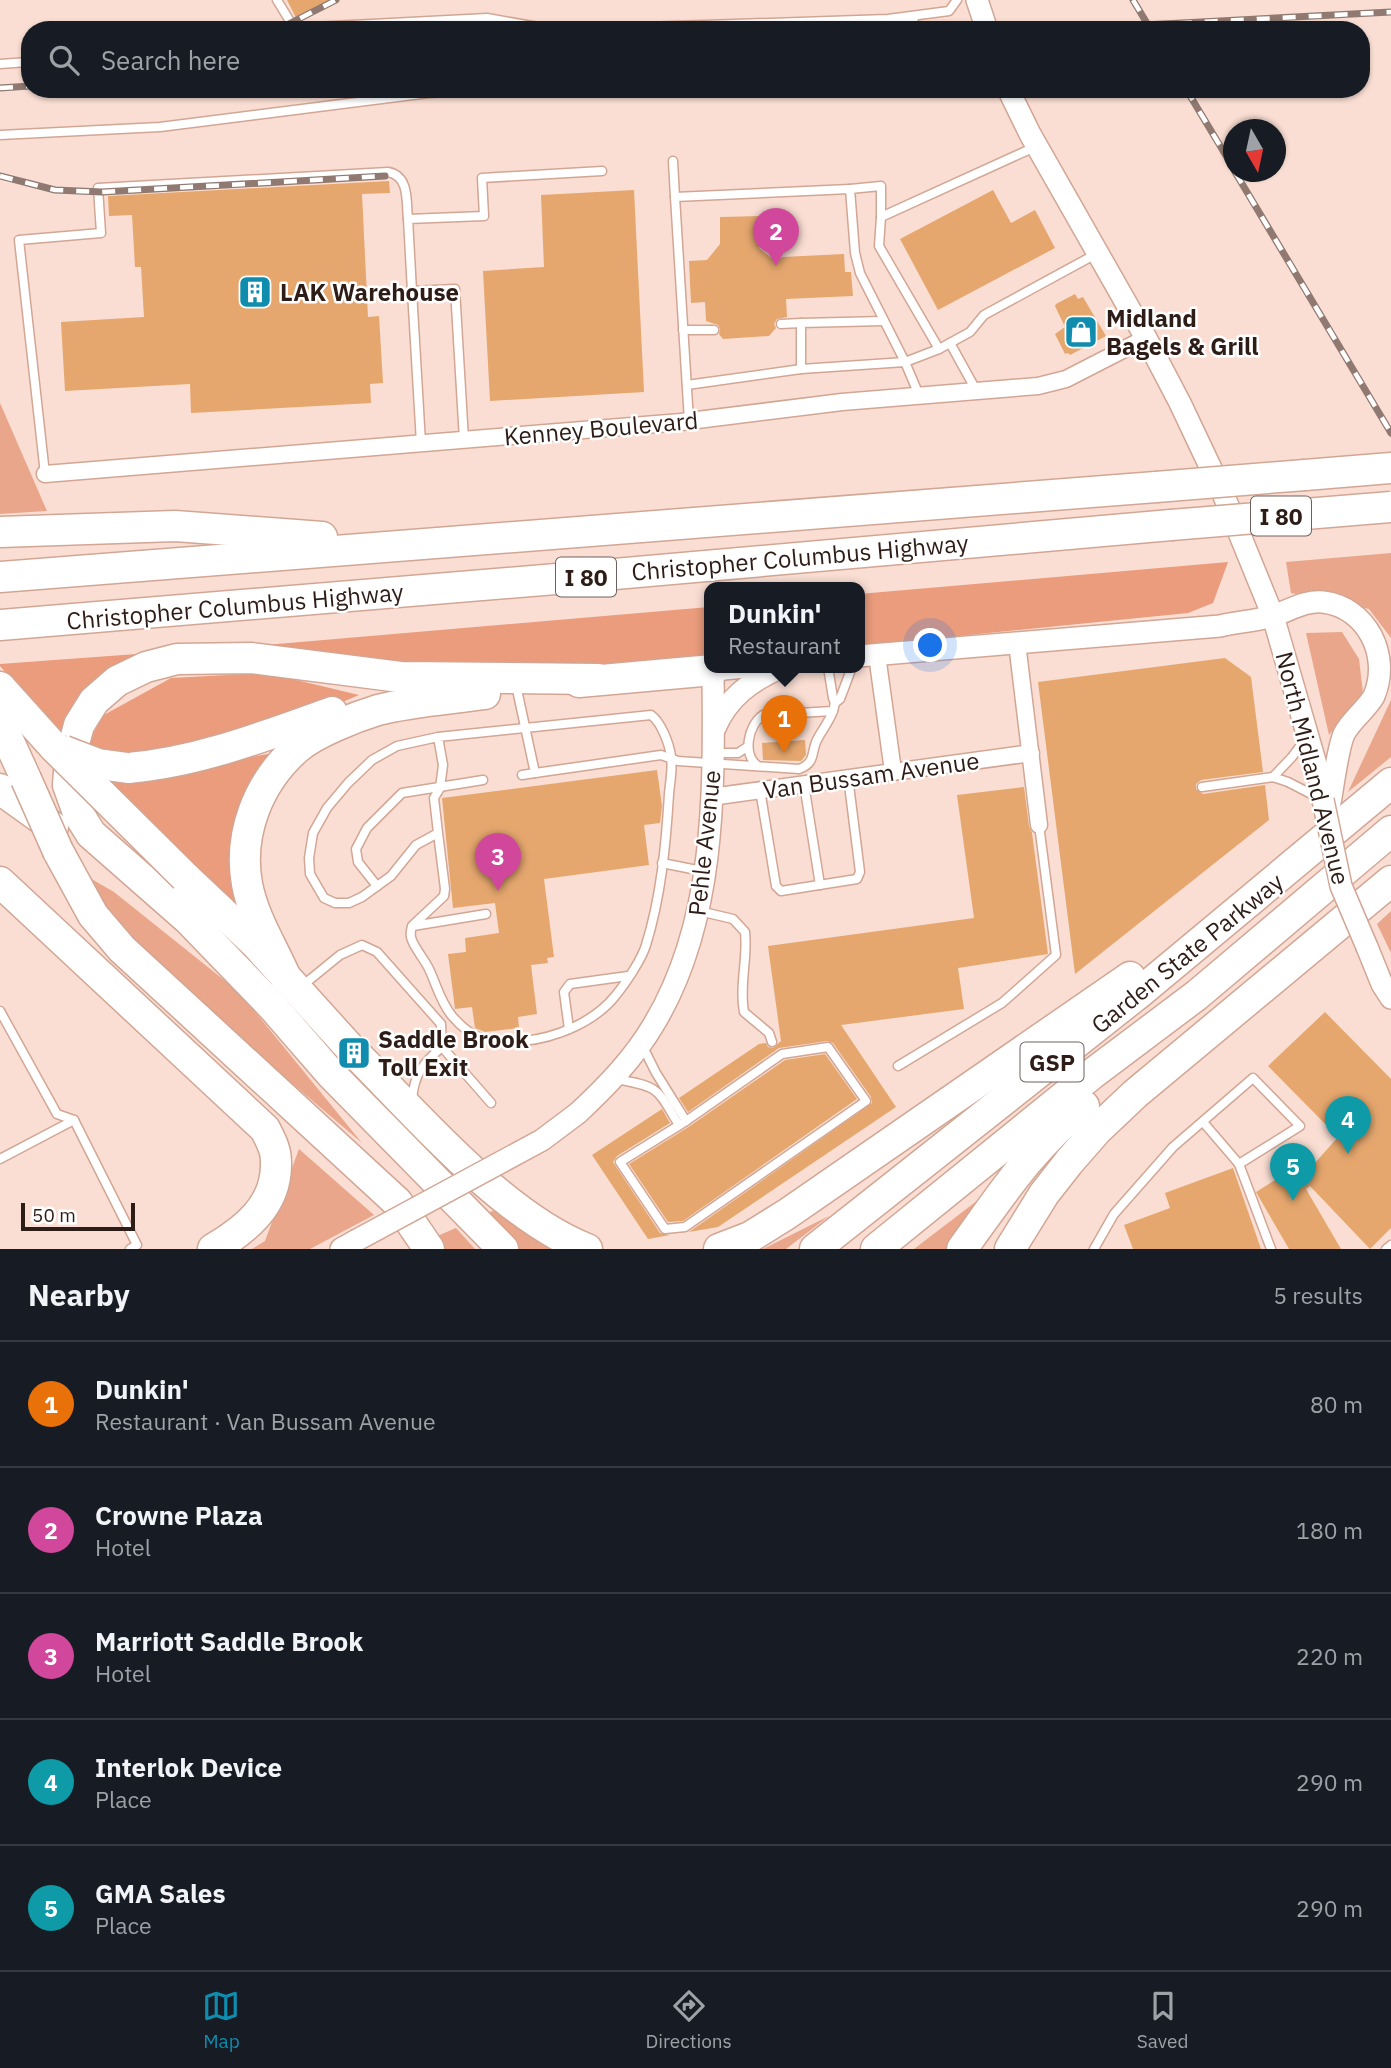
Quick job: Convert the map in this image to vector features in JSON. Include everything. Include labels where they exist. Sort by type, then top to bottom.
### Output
[{"type":"highway","name":"Christopher Columbus Highway","points":[[0,577],[1391,468]]},
{"type":"highway","name":"Christopher Columbus Highway","points":[[0,625],[1391,507]]},
{"type":"highway","points":[[0,532],[176,526],[413,544]]},
{"type":"highway","points":[[503,1249],[331,1074],[189,920],[91,834],[78,813],[68,785],[70,759],[79,725],[94,701],[117,681],[145,667],[177,659],[252,657],[400,677],[506,683]]},
{"type":"highway","points":[[54,747],[99,764],[128,768],[158,765],[191,758],[393,694],[506,683],[704,671]]},
{"type":"highway","points":[[292,984],[254,906],[247,884],[245,853],[249,821],[259,796],[276,771],[297,748],[349,721],[378,710],[506,683]]},
{"type":"highway","points":[[2,689],[54,747],[255,943],[354,1053],[411,1110],[498,1192],[534,1220],[587,1249]]},
{"type":"highway","points":[[0,722],[13,784],[58,850],[93,915],[122,949],[397,1202],[429,1249]]},
{"type":"highway","name":"Garden State Parkway","points":[[815,1249],[1139,993],[1391,783]]},
{"type":"highway","points":[[13,784],[94,857],[234,967]]},
{"type":"highway","name":"Garden State Parkway","points":[[876,1249],[1083,1082],[1197,995],[1391,831]]},
{"type":"highway","points":[[0,867],[86,948],[255,1091],[297,1112]]},
{"type":"highway","points":[[719,1249],[750,1237],[787,1214],[1286,871]]},
{"type":"highway","points":[[1010,1249],[1044,1194],[1106,1121],[1391,881]]},
{"type":"highway","points":[[0,882],[265,1129],[276,1152],[276,1176],[270,1197],[255,1219],[234,1237],[212,1249]]},
{"type":"highway","points":[[962,1249],[1042,1144],[1064,1121],[1150,1054],[1197,995]]},
{"type":"street","name":"North Midland Avenue","points":[[1013,98],[1146,338],[1224,496],[1273,616],[1307,735],[1328,772],[1323,800],[1341,886],[1382,984],[1391,998]]},
{"type":"street","name":"Kenney Boulevard","points":[[45,474],[689,421],[919,395],[1038,386],[1066,379],[1146,338]]},
{"type":"street","points":[[865,659],[1220,626],[1273,616],[1297,605],[1321,601],[1345,608],[1364,619],[1376,636],[1381,675],[1375,695],[1344,734],[1328,772],[1326,823]]},
{"type":"street","points":[[1017,643],[1039,825]]},
{"type":"street","points":[[865,666],[893,771]]},
{"type":"street","name":"Pehle Avenue","points":[[349,1245],[542,1140],[578,1113],[613,1078],[654,1024],[673,988],[699,911],[711,797],[713,673]]},
{"type":"street","points":[[714,730],[721,714],[739,692],[769,673]]},
{"type":"street","name":"Van Bussam Avenue","points":[[711,797],[1031,753]]},
{"type":"street","points":[[1367,947],[1391,985]]},
{"type":"lane","points":[[277,0],[290,21]]},
{"type":"lane","points":[[827,21],[920,15],[949,10],[957,0]]},
{"type":"lane","points":[[965,0],[982,16]]},
{"type":"lane","points":[[909,21],[920,15]]},
{"type":"lane","points":[[429,21],[487,18],[504,21]]},
{"type":"lane","points":[[0,64],[21,62]]},
{"type":"lane","points":[[0,135],[160,127],[389,98]]},
{"type":"lane","points":[[881,217],[1037,146]]},
{"type":"lane","points":[[673,161],[689,421]]},
{"type":"lane","points":[[45,474],[19,240],[101,233],[98,188],[388,172],[401,177],[405,185],[408,219],[421,443]]},
{"type":"lane","points":[[408,219],[484,216],[482,178],[602,172]]},
{"type":"lane","points":[[675,197],[881,186],[879,246],[939,349]]},
{"type":"lane","points":[[850,189],[855,253],[860,274],[919,395]]},
{"type":"lane","points":[[687,385],[802,369],[905,362],[939,349],[970,332],[984,315],[1099,253]]},
{"type":"lane","points":[[412,291],[455,289],[464,440]]},
{"type":"lane","points":[[781,324],[884,321]]},
{"type":"lane","points":[[802,323],[802,369]]},
{"type":"lane","points":[[683,330],[714,330]]},
{"type":"lane","points":[[950,342],[976,390]]},
{"type":"lane","points":[[829,673],[834,707]]},
{"type":"lane","points":[[713,758],[759,768],[799,769],[808,766],[814,756],[816,742],[855,673]]},
{"type":"lane","points":[[506,683],[524,726],[535,773]]},
{"type":"lane","points":[[759,768],[749,757],[747,747],[756,720],[763,715],[834,707]]},
{"type":"lane","points":[[438,737],[443,765],[440,788],[435,798],[445,889],[444,896],[412,926],[411,938],[430,972],[444,1006],[473,1036],[485,1041],[504,1042],[561,1034],[587,1019],[615,997],[645,949],[657,904],[672,757],[658,720],[651,715],[524,726],[438,737],[397,746],[372,760],[327,808],[313,833],[309,858],[310,874],[324,898],[335,903],[349,903],[391,876],[416,845],[438,833]]},
{"type":"lane","points":[[1273,777],[1292,757],[1307,735]]},
{"type":"lane","points":[[522,775],[661,755],[678,761],[713,758],[747,747]]},
{"type":"lane","points":[[760,790],[776,886],[781,891],[857,879],[860,872],[848,777]]},
{"type":"lane","points":[[1202,787],[1273,777],[1323,800]]},
{"type":"lane","points":[[377,886],[358,862],[356,849],[367,828],[402,793],[483,780]]},
{"type":"lane","points":[[804,784],[820,885]]},
{"type":"lane","points":[[898,1066],[1002,1003],[1056,955],[1039,825]]},
{"type":"lane","points":[[662,863],[705,871]]},
{"type":"lane","points":[[699,911],[733,919],[745,932],[747,952],[740,993],[744,1012],[769,1032],[772,1042]]},
{"type":"lane","points":[[412,926],[486,914]]},
{"type":"lane","points":[[292,984],[362,945],[377,952],[441,1024],[442,1047],[491,1103]]},
{"type":"lane","points":[[569,1029],[564,992],[570,985],[628,976]]},
{"type":"lane","points":[[0,1011],[57,1114],[74,1120],[137,1245],[130,1249]]},
{"type":"lane","points":[[641,1043],[682,1123]]},
{"type":"lane","points":[[411,1110],[413,1081],[428,1058],[442,1047]]},
{"type":"lane","points":[[828,1047],[866,1101],[685,1227],[665,1229],[620,1163],[682,1123],[782,1054],[828,1047]]},
{"type":"lane","points":[[613,1078],[647,1084],[657,1091],[682,1123]]},
{"type":"lane","points":[[1094,1249],[1114,1214],[1174,1147],[1253,1078],[1300,1126],[1239,1164]]},
{"type":"lane","points":[[0,1159],[74,1120]]},
{"type":"lane","points":[[1203,1122],[1239,1164],[1271,1249]]},
{"type":"lane","points":[[1386,1249],[1391,1245]]},
{"type":"shaded area","points":[[0,403],[47,511],[0,514]]},
{"type":"shaded area","points":[[1391,553],[1391,638],[1369,609],[1291,593],[1286,562]]},
{"type":"shaded area","points":[[1228,562],[1213,603],[1188,613],[865,645],[865,593]]},
{"type":"shaded area","points":[[704,607],[704,659],[546,672],[395,673],[253,646]]},
{"type":"shaded area","points":[[1342,632],[1359,659],[1363,693],[1329,735],[1306,633]]},
{"type":"shaded area","points":[[164,652],[68,744],[0,666],[0,664]]},
{"type":"shaded area","points":[[267,673],[359,695],[304,718],[147,763],[84,753],[102,716],[171,678]]},
{"type":"shaded area","points":[[1391,700],[1391,757],[1348,792]]},
{"type":"shaded area","points":[[279,752],[243,819],[234,907],[98,785]]},
{"type":"shaded area","points":[[76,870],[114,892],[239,992],[362,1143],[125,941]]},
{"type":"shaded area","points":[[1391,911],[1391,953],[1377,924]]},
{"type":"shaded area","points":[[299,1149],[374,1215],[310,1249],[252,1249],[265,1241]]},
{"type":"shaded area","points":[[999,1184],[952,1249],[914,1249]]},
{"type":"shaded area","points":[[495,1210],[572,1249],[510,1249],[480,1216]]},
{"type":"shaded area","points":[[829,1216],[786,1249],[763,1249]]},
{"type":"shaded area","points":[[456,1228],[475,1249],[440,1249],[435,1237]]},
{"type":"building","points":[[287,0],[330,0],[296,18]]},
{"type":"building","name":"LAK Warehouse","points":[[389,181],[390,193],[362,194],[368,317],[379,316],[383,383],[370,384],[371,403],[191,413],[190,384],[65,391],[61,322],[144,317],[141,267],[135,267],[132,215],[109,216],[108,196]]},
{"type":"building","points":[[634,190],[644,392],[490,401],[483,271],[544,267],[541,195]]},
{"type":"building","points":[[993,190],[1011,223],[1035,210],[1055,248],[938,310],[900,239]]},
{"type":"building","points":[[761,216],[762,240],[759,248],[775,261],[783,257],[844,254],[845,272],[851,272],[853,296],[786,299],[787,317],[777,319],[774,324],[776,328],[769,336],[723,339],[718,325],[706,321],[705,302],[691,303],[689,261],[707,260],[720,244],[720,217]]},
{"type":"building","name":"Midland Bagels & Grill","points":[[1075,294],[1078,299],[1083,297],[1106,336],[1070,355],[1065,354],[1055,334],[1065,327],[1055,306]]},
{"type":"building","points":[[1225,658],[1251,677],[1263,772],[1201,780],[1196,784],[1196,789],[1203,794],[1265,785],[1269,820],[1075,974],[1038,682]]},
{"type":"building","points":[[805,740],[806,755],[801,761],[763,760],[762,743]]},
{"type":"building","points":[[657,770],[662,806],[660,823],[644,825],[649,865],[544,879],[554,957],[547,958],[548,963],[531,965],[537,1014],[518,1017],[519,1028],[485,1032],[475,1028],[472,1007],[455,1009],[448,954],[466,952],[465,938],[499,933],[495,903],[453,908],[442,798]]},
{"type":"building","points":[[1024,787],[1048,954],[958,968],[964,1009],[841,1025],[896,1107],[718,1227],[689,1232],[872,1103],[871,1097],[833,1043],[827,1041],[779,1048],[688,1112],[679,1098],[759,1044],[766,1043],[773,1048],[781,1041],[768,946],[974,918],[957,795]]},
{"type":"building","points":[[1325,1012],[1391,1079],[1391,1228],[1370,1249],[1310,1186],[1306,1189],[1341,1249],[1289,1249],[1256,1192],[1302,1163],[1307,1172],[1338,1137],[1268,1066]]},
{"type":"building","points":[[825,1054],[857,1099],[683,1221],[668,1222],[629,1164],[690,1126],[785,1060]]},
{"type":"building","points":[[662,1109],[670,1123],[617,1156],[613,1162],[660,1233],[670,1235],[648,1239],[592,1155]]},
{"type":"building","points":[[1233,1168],[1261,1249],[1133,1249],[1124,1225],[1170,1208],[1165,1193]]},
{"type":"railway","points":[[295,21],[336,0]]},
{"type":"railway","points":[[1133,0],[1146,21]]},
{"type":"railway","points":[[1220,21],[1391,12]]},
{"type":"railway","points":[[0,88],[21,87]]},
{"type":"railway","points":[[1191,98],[1223,151]]},
{"type":"railway","points":[[0,176],[55,190],[102,192],[385,176]]},
{"type":"railway","points":[[1241,182],[1391,433]]},
{"type":"place","name":"Crowne Plaza","points":[[776,266]]},
{"type":"place","name":"LAK Warehouse","points":[[255,292]]},
{"type":"place","name":"Midland Bagels & Grill","points":[[1081,332]]},
{"type":"place","name":"Dunkin'","points":[[784,753]]},
{"type":"place","name":"Marriott Saddle Brook","points":[[498,891]]},
{"type":"place","name":"Saddle Brook Toll Exit","points":[[354,1053]]},
{"type":"place","name":"Interlok Device","points":[[1348,1154]]},
{"type":"place","name":"GMA Sales","points":[[1293,1201]]}]
